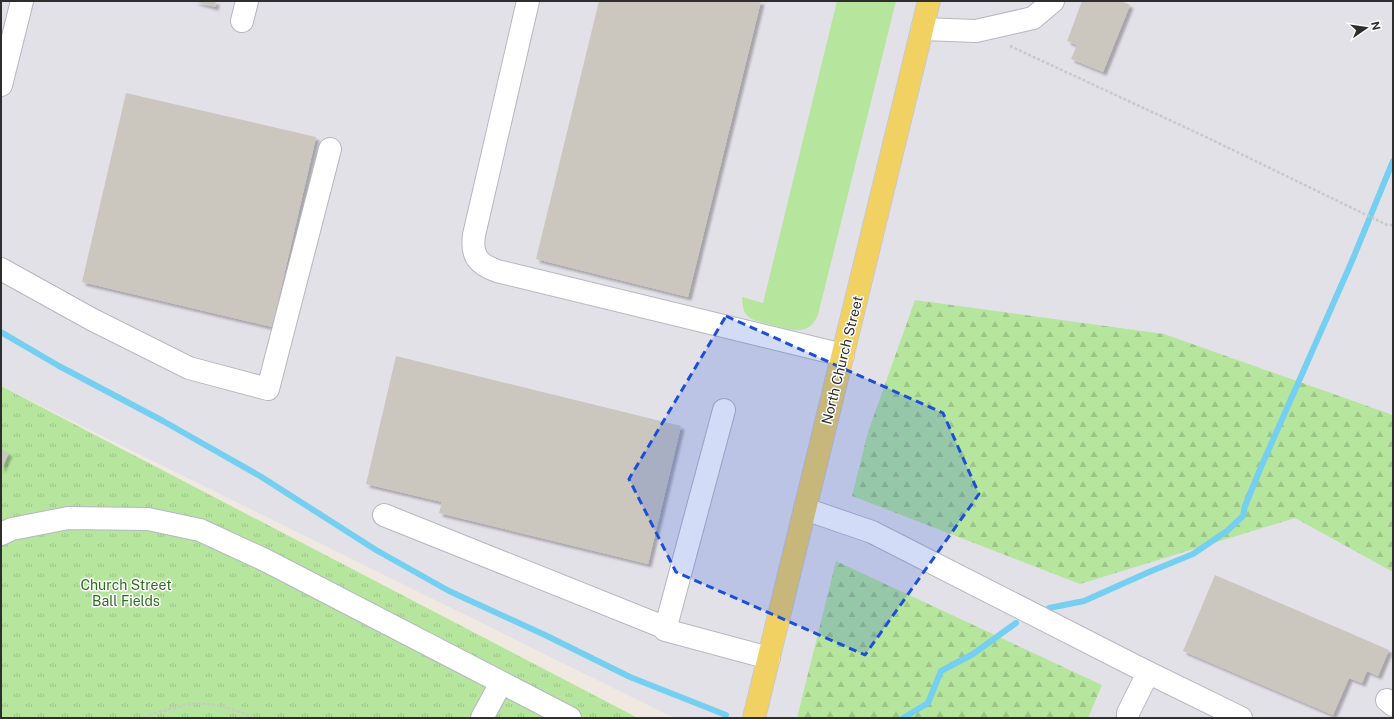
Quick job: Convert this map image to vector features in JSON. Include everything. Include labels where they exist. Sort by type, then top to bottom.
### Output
[{"type":"main road","name":"North Church Street","points":[[754,718],[929,1]]},
{"type":"street","points":[[1,84],[22,1]]},
{"type":"street","points":[[528,1],[474,235],[473,249],[479,262],[486,267],[497,271],[843,355]]},
{"type":"street","points":[[922,29],[976,31],[1033,18],[1053,1]]},
{"type":"street","points":[[1,269],[93,320],[189,368],[268,389],[330,149]]},
{"type":"street","points":[[666,628],[724,410]]},
{"type":"street","points":[[805,509],[872,532],[1148,673],[1241,718]]},
{"type":"street","points":[[384,515],[666,628],[665,630],[769,658]]},
{"type":"street","points":[[1,534],[12,529],[68,518],[148,519],[200,530],[265,560],[570,718]]},
{"type":"street","points":[[1128,718],[1128,713],[1148,673]]},
{"type":"street","points":[[482,718],[501,683]]},
{"type":"path","points":[[976,31],[1206,136],[1383,223],[1393,225]]},
{"type":"path","points":[[144,718],[164,710],[198,703],[218,706],[253,718]]},
{"type":"highlighted area","points":[[726,316],[943,413],[979,494],[865,655],[676,572],[629,479]]},
{"type":"shaded area","points":[[1,1],[1393,1],[1393,718],[674,718],[1,386]]},
{"type":"green space","points":[[837,1],[896,1],[818,315],[809,327],[792,330],[751,319],[744,311],[742,297],[763,303]]},
{"type":"green space","points":[[915,300],[1164,334],[1393,415],[1393,572],[1295,518],[1080,584],[852,496],[868,432]]},
{"type":"green space","name":"Church Street Ball Fields","points":[[1,386],[638,718],[1,718]]},
{"type":"green space","points":[[836,561],[1102,685],[1088,718],[797,718]]},
{"type":"building","points":[[193,1],[216,1],[215,7]]},
{"type":"building","points":[[599,1],[761,1],[688,297],[536,259]]},
{"type":"building","points":[[1082,1],[1121,1],[1130,5],[1103,72],[1071,59],[1077,45],[1067,41]]},
{"type":"building","points":[[126,93],[316,137],[272,327],[82,282]]},
{"type":"building","points":[[396,356],[681,426],[648,564],[439,513],[442,502],[366,484]]},
{"type":"building","points":[[1,449],[9,453],[1,470]]},
{"type":"building","points":[[1215,575],[1389,650],[1378,676],[1367,671],[1362,683],[1349,678],[1333,715],[1183,651]]},
{"type":"waterway","points":[[1049,608],[1084,601],[1193,554],[1227,531],[1243,516],[1245,506],[1261,467],[1352,261],[1393,161]]},
{"type":"waterway","points":[[1,332],[59,366],[163,421],[260,476],[376,550],[449,591],[545,635],[630,677],[726,715]]},
{"type":"waterway","points":[[903,718],[928,703],[941,671],[973,654],[1016,623]]}]
